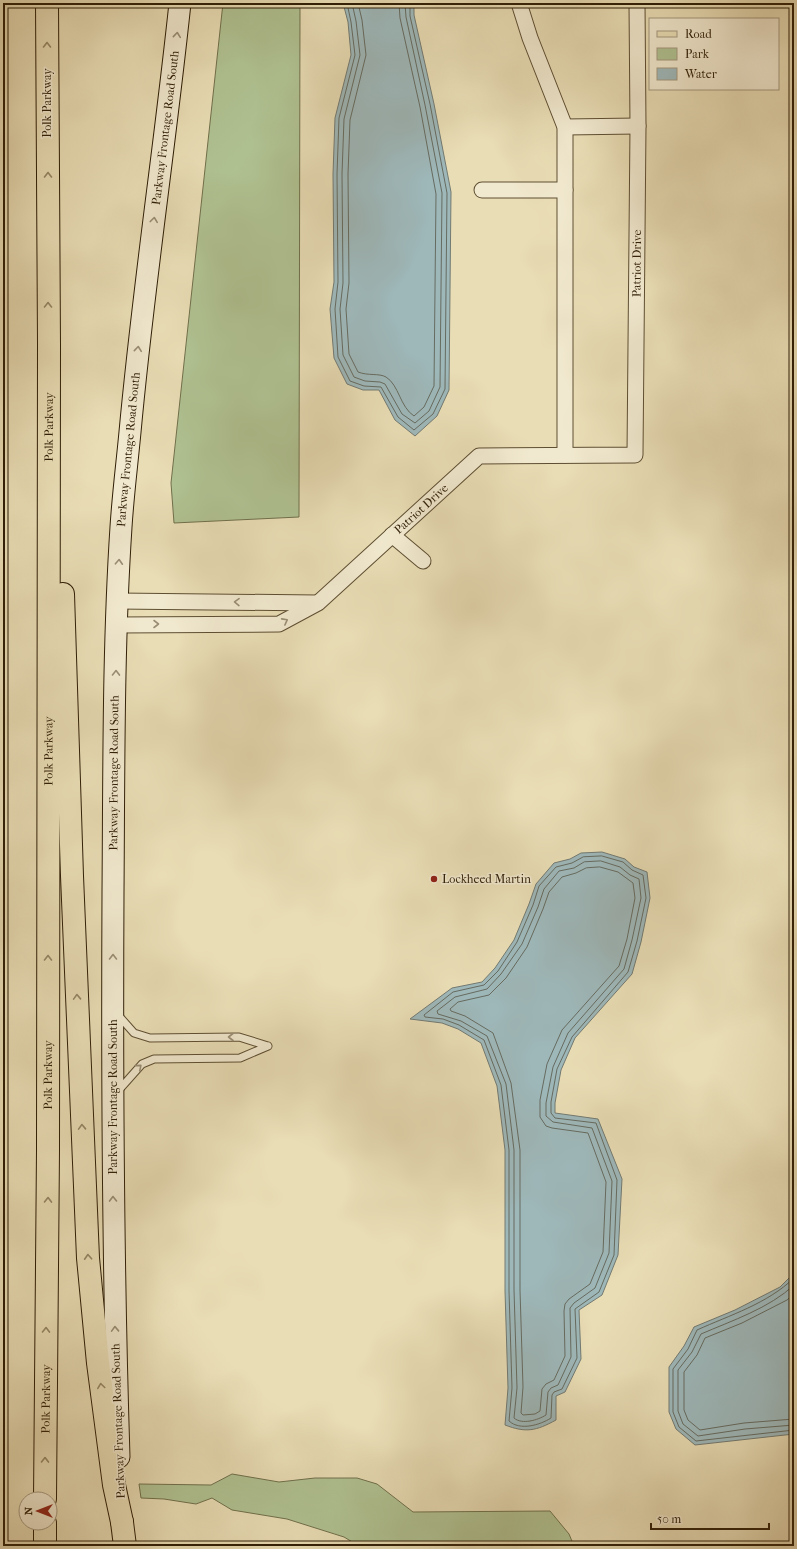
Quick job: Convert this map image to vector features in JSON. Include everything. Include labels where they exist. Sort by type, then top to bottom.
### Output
[{"type":"main road","name":"Polk Parkway","points":[[45,1491],[48,1150],[49,344],[47,3]]},
{"type":"main road","name":"Parkway Frontage Road South","points":[[125,1546],[119,1468],[114,1297],[113,1007],[116,625],[121,522],[139,334],[174,62],[180,3]]},
{"type":"main road","points":[[49,344],[60,498],[72,876],[88,1258],[101,1386],[114,1485],[122,1522]]},
{"type":"main road","points":[[45,1531],[45,1546]]},
{"type":"street","points":[[519,3],[530,38],[565,127],[565,455]]},
{"type":"street","name":"Patriot Drive","points":[[116,625],[279,624],[318,603],[479,456],[635,455],[638,126],[637,3]]},
{"type":"street","points":[[565,127],[638,126]]},
{"type":"street","points":[[482,190],[565,190]]},
{"type":"street","points":[[392,535],[422,561]]},
{"type":"street","points":[[117,601],[318,603]]},
{"type":"lane","points":[[113,1007],[122,1021],[134,1032],[150,1038],[239,1037],[268,1046],[240,1058],[154,1059],[142,1064],[113,1096]]},
{"type":"green space","points":[[223,3],[300,3],[299,517],[174,523],[171,483]]},
{"type":"green space","points":[[232,1474],[279,1482],[315,1478],[357,1478],[377,1484],[413,1512],[550,1511],[569,1534],[574,1546],[359,1546],[344,1537],[287,1519],[232,1510],[212,1498],[196,1504],[164,1499],[141,1498],[139,1484],[211,1485]]},
{"type":"water","points":[[343,3],[414,3],[414,15],[434,104],[451,192],[449,390],[437,416],[415,436],[395,420],[379,390],[363,390],[347,384],[334,358],[330,309],[334,282],[333,174],[335,118],[351,55],[348,22]]},
{"type":"water","points":[[602,852],[625,859],[634,867],[647,872],[650,898],[641,942],[632,974],[575,1038],[561,1070],[555,1103],[555,1113],[598,1119],[622,1179],[618,1255],[602,1295],[579,1310],[581,1359],[565,1392],[556,1396],[556,1420],[537,1429],[525,1430],[512,1428],[505,1425],[508,1388],[505,1291],[505,1150],[497,1086],[481,1043],[458,1029],[442,1023],[410,1019],[452,988],[482,982],[495,968],[514,940],[536,884],[554,863],[570,859],[581,853]]},
{"type":"water","points":[[794,1273],[794,1434],[695,1445],[676,1429],[669,1412],[669,1367],[684,1346],[694,1327],[735,1310],[780,1287]]},
{"type":"place","name":"Lockheed Martin","points":[[434,879]]}]
